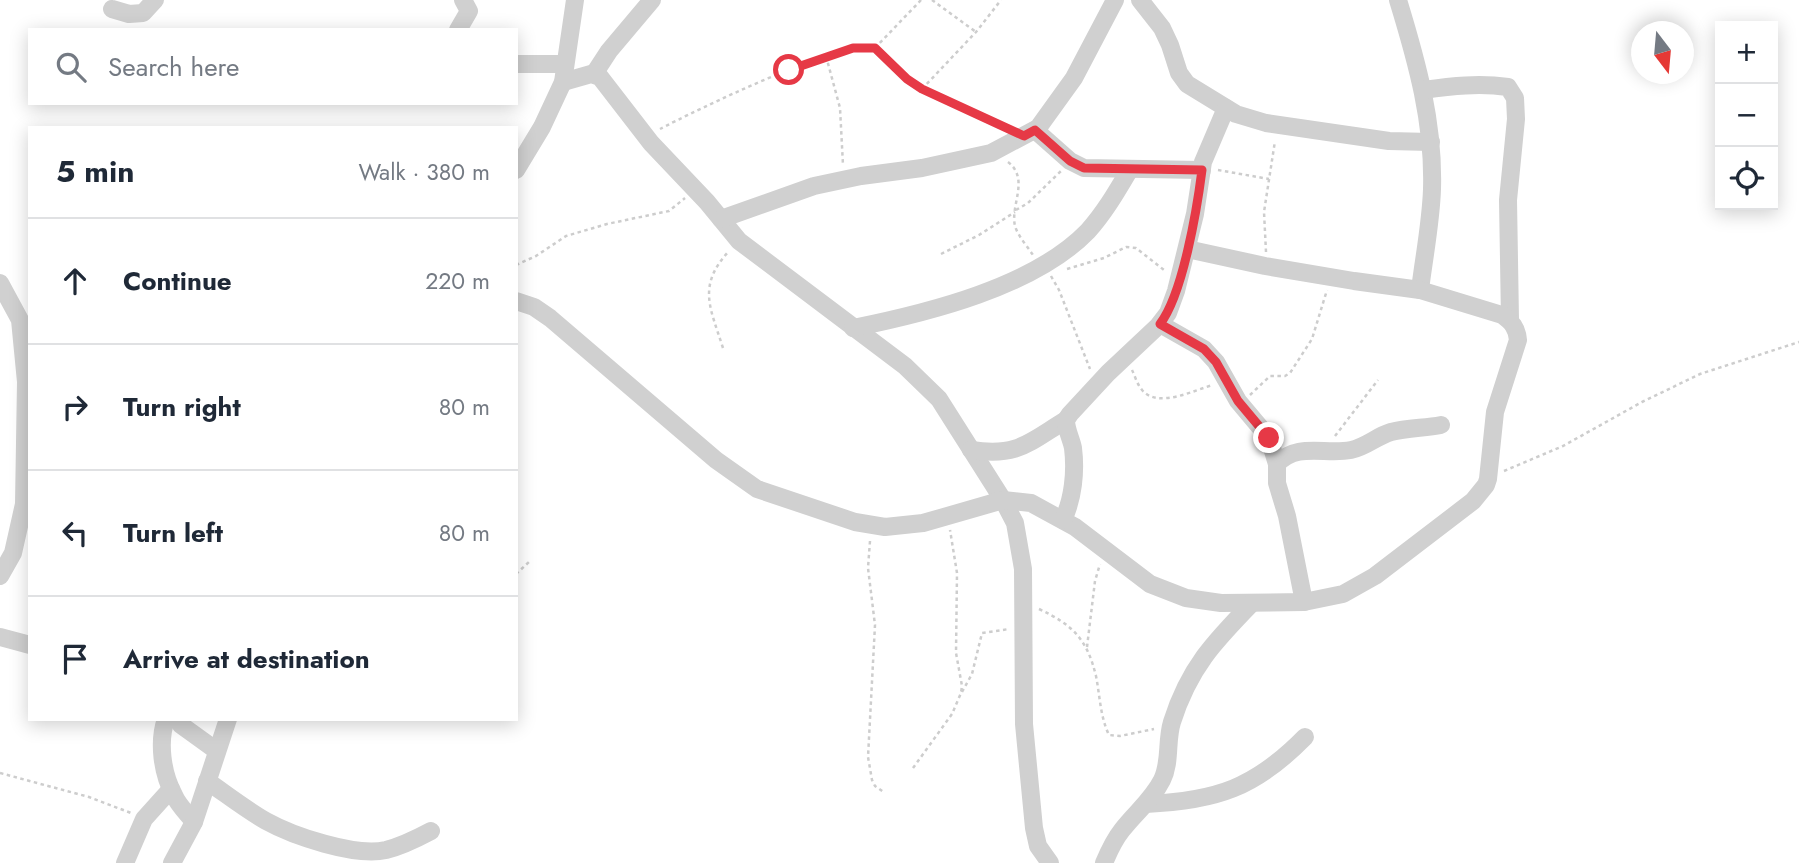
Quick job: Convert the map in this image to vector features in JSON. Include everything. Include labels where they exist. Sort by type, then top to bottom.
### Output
[{"type":"street","points":[[112,9],[129,14],[143,13],[155,0]]},
{"type":"street","points":[[518,167],[542,127],[564,73],[575,0]]},
{"type":"street","points":[[594,74],[609,51],[652,0]]},
{"type":"street","points":[[721,219],[814,186],[843,179],[922,168],[995,151],[1029,133],[1048,116],[1074,78],[1115,0]]},
{"type":"street","points":[[1141,0],[1161,28],[1179,73],[1186,83],[1236,114],[1278,124],[1389,141],[1431,142]]},
{"type":"street","points":[[1398,0],[1423,90],[1431,142],[1432,191],[1420,290]]},
{"type":"street","points":[[459,28],[469,11],[468,1]]},
{"type":"street","points":[[518,64],[564,73],[594,74],[605,82],[646,136],[739,241],[905,366],[939,399],[1003,500],[1015,523],[1021,548],[1024,724],[1034,828],[1038,846],[1050,863]]},
{"type":"street","points":[[1423,90],[1466,84],[1490,84],[1508,87],[1515,98],[1516,128],[1507,226],[1510,320]]},
{"type":"street","points":[[971,450],[1012,452],[1037,440],[1066,420],[1125,356],[1160,324],[1168,313],[1187,249],[1208,147],[1226,108]]},
{"type":"street","points":[[1029,133],[1084,168],[1202,170]]},
{"type":"street","points":[[853,328],[897,319],[1047,272],[1094,224],[1114,198],[1130,169]]},
{"type":"street","points":[[518,302],[534,307],[550,318],[634,392],[757,489],[855,522],[885,527],[948,517],[1003,500],[1031,503],[1063,520],[1150,584],[1186,598],[1221,603],[1304,602],[1343,594],[1375,576],[1473,500],[1486,485],[1495,412],[1518,340],[1516,328],[1510,320],[1420,290],[1265,266],[1187,249]]},
{"type":"street","points":[[0,283],[20,320],[28,435],[24,504],[13,553],[0,576]]},
{"type":"street","points":[[1160,324],[1204,349],[1216,362],[1241,404],[1269,438],[1277,464],[1277,483],[1287,516],[1304,602]]},
{"type":"street","points":[[1063,520],[1070,503],[1074,469],[1073,448],[1066,420]]},
{"type":"street","points":[[1277,464],[1290,454],[1324,450],[1348,451],[1362,447],[1390,432],[1441,425]]},
{"type":"street","points":[[1104,863],[1117,836],[1146,804],[1164,778],[1171,725],[1191,677],[1203,656],[1252,603]]},
{"type":"street","points":[[0,637],[28,644]]},
{"type":"street","points":[[166,721],[162,755],[171,789],[194,822]]},
{"type":"street","points":[[178,721],[217,751]]},
{"type":"street","points":[[172,863],[194,822],[227,721]]},
{"type":"street","points":[[1146,804],[1214,797],[1263,774],[1285,758],[1305,737]]},
{"type":"street","points":[[207,781],[267,822],[325,844],[392,856],[408,843],[431,831]]},
{"type":"street","points":[[125,863],[144,819],[171,789]]},
{"type":"path","points":[[875,48],[921,0]]},
{"type":"path","points":[[932,0],[976,32]]},
{"type":"path","points":[[922,89],[976,32],[1001,0]]},
{"type":"path","points":[[646,136],[766,79],[853,48],[875,48],[907,79],[922,89],[1029,133]]},
{"type":"path","points":[[826,56],[840,108],[843,179]]},
{"type":"path","points":[[1265,266],[1264,212],[1278,124]]},
{"type":"path","points":[[995,151],[1013,166],[1017,173],[1016,228],[1047,272],[1098,384]]},
{"type":"path","points":[[941,254],[979,235],[1028,203],[1070,161]]},
{"type":"path","points":[[1202,170],[1224,170],[1269,179]]},
{"type":"path","points":[[518,264],[536,256],[566,236],[607,223],[669,211],[694,188]]},
{"type":"path","points":[[723,348],[708,300],[708,290],[713,272],[739,241]]},
{"type":"path","points":[[1047,272],[1104,258],[1131,247],[1136,248],[1178,281]]},
{"type":"path","points":[[1241,404],[1270,376],[1285,376],[1290,373],[1312,338],[1331,277]]},
{"type":"path","points":[[1488,479],[1563,446],[1642,402],[1700,374],[1799,342]]},
{"type":"path","points":[[1125,356],[1138,383],[1149,396],[1167,398],[1226,381]]},
{"type":"path","points":[[1324,450],[1378,380]]},
{"type":"path","points":[[948,517],[957,573],[956,653],[962,686],[960,695]]},
{"type":"path","points":[[872,525],[868,568],[875,625],[867,757],[875,786],[886,793]]},
{"type":"path","points":[[1087,647],[1095,580],[1104,550]]},
{"type":"path","points":[[518,572],[530,561]]},
{"type":"path","points":[[1023,601],[1066,624],[1078,634],[1087,647],[1109,735],[1135,733],[1171,725]]},
{"type":"path","points":[[913,768],[952,714],[972,674],[982,633],[986,630],[1023,628]]},
{"type":"path","points":[[0,773],[89,797],[144,819]]},
{"type":"route","points":[[789,70],[853,48],[875,48],[907,79],[922,89],[1024,136],[1035,130],[1070,161],[1084,168],[1202,170],[1195,214],[1176,291],[1168,313],[1160,324],[1204,349],[1216,362],[1238,401],[1251,413],[1269,438]]}]
